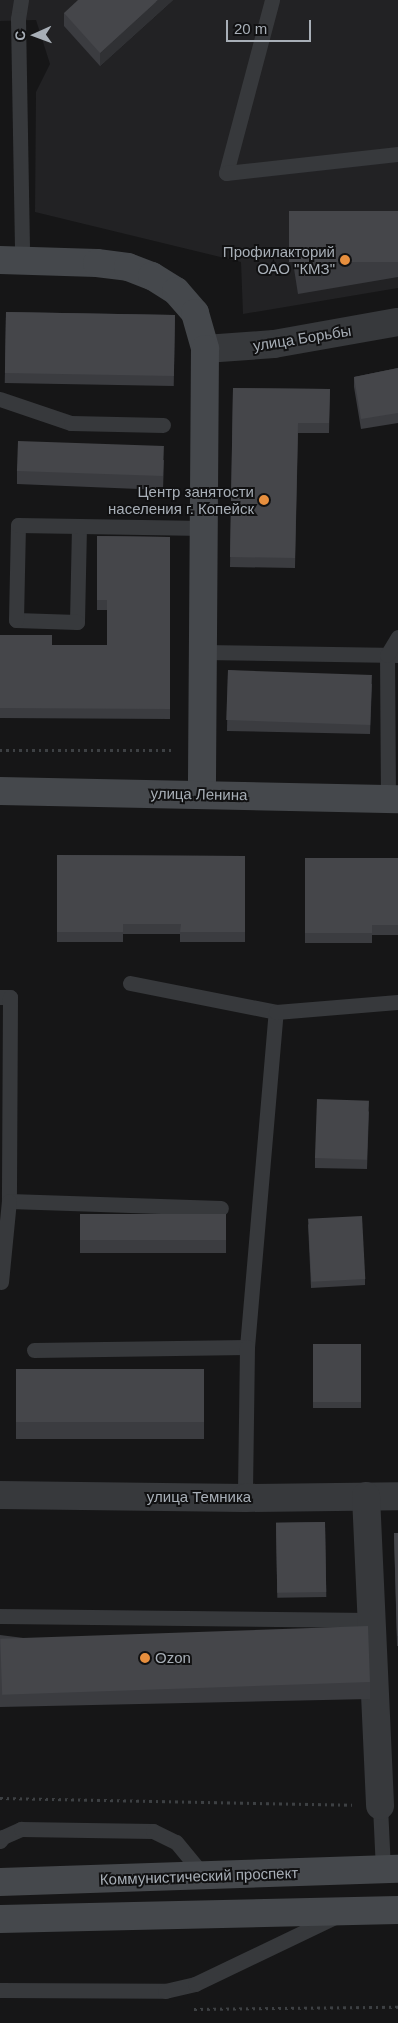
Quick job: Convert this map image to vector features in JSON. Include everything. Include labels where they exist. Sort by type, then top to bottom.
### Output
[{"type":"street","points":[[11,260],[97,262],[128,267],[152,276],[176,291],[195,312],[205,349],[202,794]]},
{"type":"street","name":"улица Борьбы","points":[[205,349],[274,344],[398,322]]},
{"type":"street","name":"улица Ленина","points":[[0,791],[393,799]]},
{"type":"street","name":"улица Темника","points":[[0,1496],[245,1498],[398,1496]]},
{"type":"street","points":[[366,1496],[380,1806]]},
{"type":"street","name":"Коммунистический проспект","points":[[0,1882],[391,1869]]},
{"type":"street","points":[[0,1919],[398,1910]]},
{"type":"lane","points":[[11,260],[18,19],[21,0]]},
{"type":"lane","points":[[272,0],[226,173],[398,154]]},
{"type":"lane","points":[[0,399],[72,423],[163,425]]},
{"type":"lane","points":[[79,526],[77,622],[16,620],[18,525],[204,528]]},
{"type":"lane","points":[[393,799],[393,655],[398,637]]},
{"type":"lane","points":[[203,652],[393,655]]},
{"type":"lane","points":[[130,983],[276,1012],[398,1002]]},
{"type":"lane","points":[[0,997],[10,997],[9,1201],[1,1282]]},
{"type":"lane","points":[[245,1498],[247,1347],[276,1012]]},
{"type":"lane","points":[[9,1201],[221,1208]]},
{"type":"lane","points":[[34,1350],[247,1347]]},
{"type":"lane","points":[[0,1616],[371,1620]]},
{"type":"lane","points":[[380,1806],[391,1869]]},
{"type":"lane","points":[[0,1840],[21,1829],[152,1831],[176,1842],[204,1876]]},
{"type":"lane","points":[[0,1990],[165,1991],[195,1984],[346,1912]]},
{"type":"path","points":[[0,750],[202,750]]},
{"type":"path","points":[[0,1798],[380,1806]]},
{"type":"path","points":[[189,2009],[398,2007]]},
{"type":"shaded area","points":[[0,0],[398,0],[398,288],[243,314],[241,262],[35,212],[36,92],[50,64],[36,20],[0,21]]},
{"type":"building","points":[[78,0],[158,0],[100,53],[64,13]]},
{"type":"building","points":[[289,211],[398,211],[398,262],[289,262]]},
{"type":"building","points":[[6,312],[175,315],[174,376],[5,373]]},
{"type":"building","points":[[398,368],[398,413],[361,419],[354,377]]},
{"type":"building","name":"Центр занятости населения г. Копейск","points":[[233,388],[330,389],[329,423],[298,423],[295,558],[230,557]]},
{"type":"building","points":[[18,441],[164,446],[163,476],[17,471]]},
{"type":"building","points":[[97,536],[170,537],[170,709],[0,708],[0,635],[52,635],[52,645],[107,645],[107,600],[97,600]]},
{"type":"building","points":[[228,670],[372,675],[370,725],[226,720]]},
{"type":"building","points":[[57,855],[245,856],[245,932],[180,932],[181,924],[123,924],[123,932],[57,932]]},
{"type":"building","points":[[305,858],[398,858],[398,925],[372,925],[372,933],[305,933]]},
{"type":"building","points":[[317,1099],[369,1101],[367,1160],[315,1158]]},
{"type":"building","points":[[80,1214],[226,1214],[226,1240],[80,1240]]},
{"type":"building","points":[[362,1216],[365,1279],[311,1282],[308,1219]]},
{"type":"building","points":[[313,1344],[361,1344],[361,1402],[313,1402]]},
{"type":"building","points":[[16,1369],[204,1369],[204,1422],[16,1422]]},
{"type":"building","points":[[325,1522],[326,1592],[277,1593],[276,1523]]},
{"type":"building","points":[[394,1533],[398,1533],[398,1636],[397,1636]]},
{"type":"building","points":[[368,1626],[370,1682],[2,1695],[0,1639]]},
{"type":"place","name":"Профилакторий ОАО \"КМЗ\"","points":[[345,260]]},
{"type":"place","name":"Центр занятости населения г. Копейск","points":[[264,500]]},
{"type":"place","name":"Ozon","points":[[145,1658]]}]
